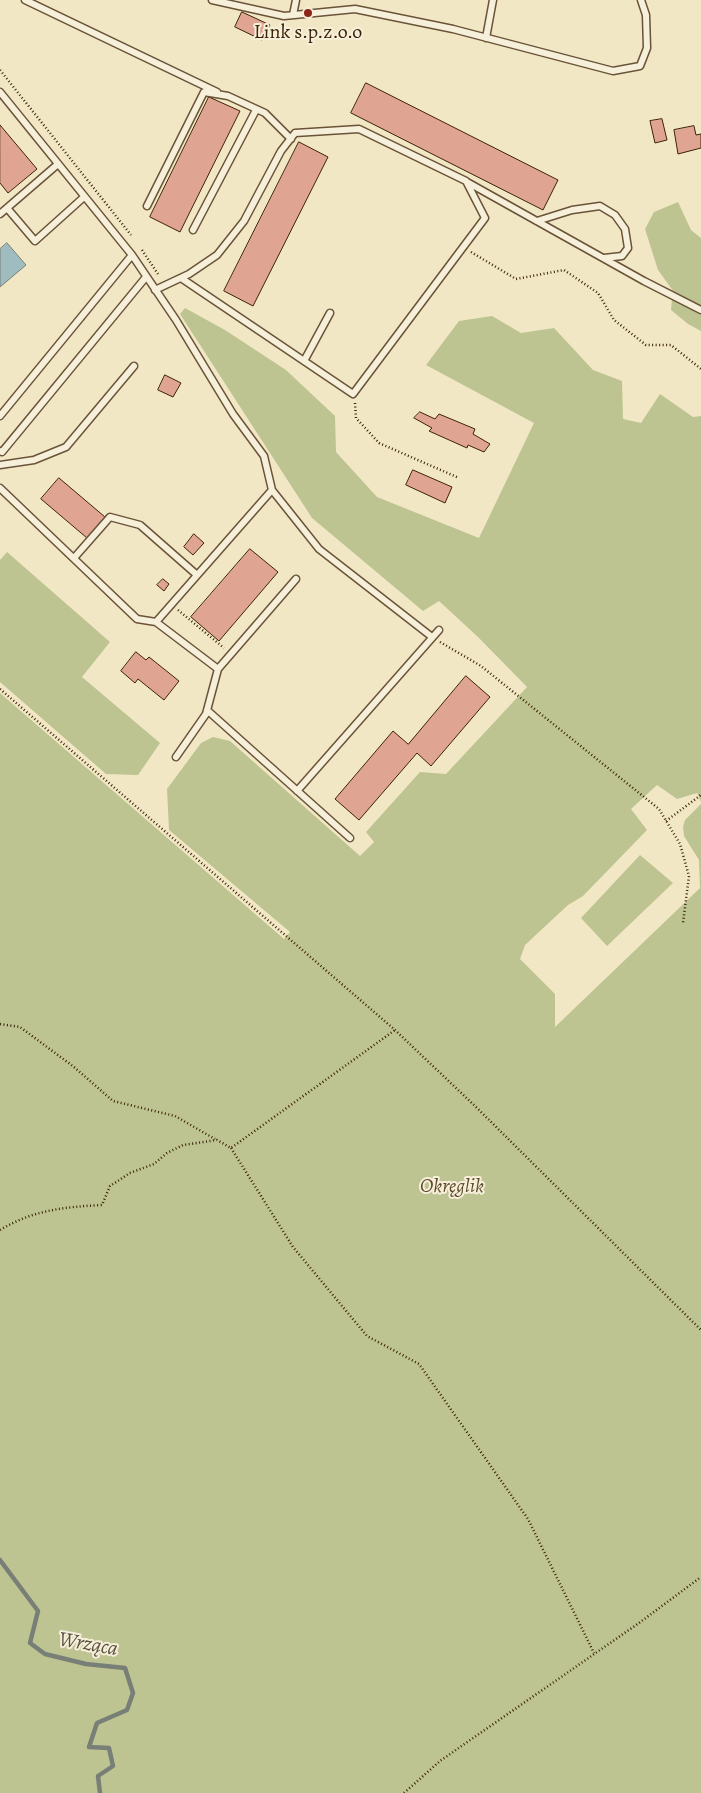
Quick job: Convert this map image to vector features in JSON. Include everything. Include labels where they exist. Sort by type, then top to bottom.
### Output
[{"type":"lane","points":[[25,0],[265,114],[291,139]]},
{"type":"lane","points":[[212,0],[276,15],[355,9],[453,29],[613,71],[640,66],[647,48],[646,15],[641,0]]},
{"type":"lane","points":[[293,15],[296,0]]},
{"type":"lane","points":[[486,38],[493,0]]},
{"type":"lane","points":[[0,92],[132,255],[224,396],[233,414],[264,456],[272,490],[320,549],[432,638]]},
{"type":"lane","points":[[147,206],[204,92],[225,96]]},
{"type":"lane","points":[[193,230],[256,110]]},
{"type":"lane","points":[[155,290],[181,278],[217,255],[244,221],[281,151],[295,133],[359,129],[466,181],[701,310]]},
{"type":"lane","points":[[0,214],[58,164]]},
{"type":"lane","points":[[181,278],[354,394],[485,218],[466,181]]},
{"type":"lane","points":[[7,208],[34,241],[84,197]]},
{"type":"lane","points":[[538,221],[572,210],[600,206],[615,215],[625,229],[628,248],[622,256],[604,258]]},
{"type":"lane","points":[[0,416],[132,255]]},
{"type":"lane","points":[[0,451],[2,452],[146,276]]},
{"type":"lane","points":[[304,361],[330,313]]},
{"type":"lane","points":[[0,465],[34,460],[66,447],[134,366]]},
{"type":"lane","points":[[0,488],[137,619],[156,622],[218,669]]},
{"type":"lane","points":[[156,622],[272,490]]},
{"type":"lane","points":[[74,558],[110,517],[140,525],[197,575]]},
{"type":"lane","points":[[176,758],[206,714],[218,669],[296,579]]},
{"type":"lane","points":[[297,791],[439,630]]},
{"type":"lane","points":[[207,710],[350,838]]},
{"type":"path","points":[[0,70],[133,238]]},
{"type":"path","points":[[139,246],[152,261],[165,285]]},
{"type":"path","points":[[464,247],[516,279],[564,270],[598,294],[614,320],[646,345],[671,345],[701,369]]},
{"type":"path","points":[[354,394],[356,418],[379,443],[459,478]]},
{"type":"path","points":[[171,604],[231,654]]},
{"type":"path","points":[[432,638],[481,666],[659,810],[680,844],[689,876],[683,923]]},
{"type":"path","points":[[0,689],[395,1030],[476,1107],[701,1330]]},
{"type":"path","points":[[666,821],[701,795]]},
{"type":"path","points":[[0,1024],[20,1027],[74,1067],[114,1101],[175,1116],[231,1148],[293,1247],[367,1336],[419,1364],[528,1519],[594,1653]]},
{"type":"path","points":[[231,1148],[395,1030]]},
{"type":"path","points":[[0,1230],[15,1221],[41,1211],[102,1205],[110,1186],[130,1173],[154,1164],[167,1152],[183,1145],[217,1140]]},
{"type":"path","points":[[404,1793],[440,1761],[639,1623],[701,1577]]},
{"type":"green space","points":[[678,202],[691,230],[701,238],[701,308],[676,295],[658,270],[645,229],[654,212]]},
{"type":"green space","points":[[672,299],[701,315],[701,331],[688,324],[671,310]]},
{"type":"green space","name":"Okręglik","points":[[185,308],[225,330],[286,370],[335,416],[336,452],[377,497],[479,538],[534,423],[426,365],[459,321],[492,316],[521,333],[554,328],[593,370],[622,381],[623,419],[641,423],[660,394],[693,417],[701,416],[701,802],[697,793],[677,799],[657,785],[631,809],[647,830],[583,896],[568,905],[525,945],[520,959],[555,994],[555,1027],[700,888],[699,860],[684,836],[683,827],[685,820],[701,804],[701,1793],[0,1793],[0,693],[284,939],[290,932],[169,830],[167,789],[201,743],[213,737],[230,741],[360,856],[374,842],[366,832],[420,772],[446,774],[527,687],[478,637],[439,601],[423,611],[312,518],[180,314]]},
{"type":"green space","points":[[7,552],[110,642],[82,677],[160,743],[138,775],[106,774],[0,682],[0,560]]},
{"type":"green space","points":[[640,855],[673,883],[607,946],[581,918]]},
{"type":"water","points":[[7,243],[26,265],[0,287],[0,249]]},
{"type":"building","points":[[242,12],[270,25],[262,40],[235,27]]},
{"type":"building","points":[[366,83],[558,180],[543,210],[351,113]]},
{"type":"building","points":[[209,97],[240,111],[180,232],[150,217]]},
{"type":"building","points":[[662,119],[667,140],[655,143],[650,121]]},
{"type":"building","points":[[0,125],[37,169],[8,193],[0,183]]},
{"type":"building","points":[[694,126],[696,135],[701,134],[701,148],[678,154],[674,130]]},
{"type":"building","points":[[299,142],[328,157],[253,306],[224,291]]},
{"type":"building","points":[[165,375],[181,383],[173,397],[158,390]]},
{"type":"building","points":[[420,412],[435,419],[439,414],[475,429],[473,434],[490,444],[484,452],[468,445],[467,448],[429,431],[432,428],[414,418]]},
{"type":"building","points":[[413,470],[452,487],[445,503],[406,485]]},
{"type":"building","points":[[59,478],[105,517],[87,538],[41,499]]},
{"type":"building","points":[[194,534],[204,543],[193,555],[184,547]]},
{"type":"building","points":[[250,549],[278,572],[219,641],[191,617]]},
{"type":"building","points":[[163,579],[169,584],[164,591],[157,585]]},
{"type":"building","points":[[136,652],[146,660],[149,657],[179,681],[164,700],[138,679],[135,683],[121,671]]},
{"type":"building","points":[[466,676],[490,697],[431,766],[417,753],[359,820],[335,799],[393,731],[408,744]]},
{"type":"waterway","name":"Wrząca","points":[[0,1560],[38,1611],[30,1643],[45,1654],[86,1664],[125,1668],[133,1693],[127,1710],[97,1723],[89,1747],[109,1748],[113,1766],[98,1776],[100,1793]]},
{"type":"place","name":"Link s.p.z.o.o","points":[[308,13]]}]
